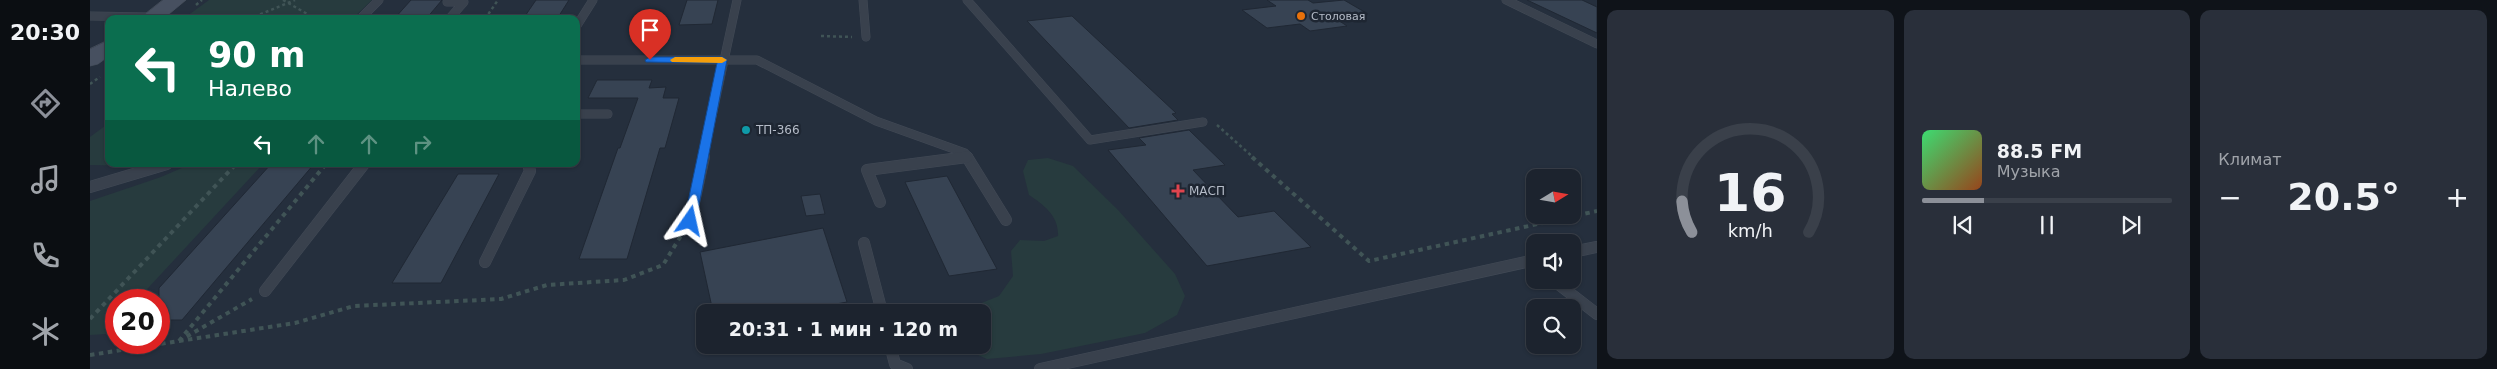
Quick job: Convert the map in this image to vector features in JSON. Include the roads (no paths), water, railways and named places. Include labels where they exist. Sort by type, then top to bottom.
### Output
[{"type":"main road","points":[[154,15],[176,0]]},
{"type":"main road","points":[[90,59],[105,49]]},
{"type":"lane","points":[[364,15],[379,0]]},
{"type":"lane","points":[[580,21],[593,0]]},
{"type":"lane","points":[[690,221],[737,0]]},
{"type":"lane","points":[[863,0],[866,37]]},
{"type":"lane","points":[[968,0],[1090,140],[1203,122]]},
{"type":"lane","points":[[1506,0],[1597,44]]},
{"type":"lane","points":[[447,2],[464,2],[453,15]]},
{"type":"lane","points":[[90,16],[105,16]]},
{"type":"lane","points":[[580,60],[757,60],[876,121],[965,153],[1006,220]]},
{"type":"lane","points":[[580,114],[608,114]]},
{"type":"lane","points":[[880,202],[867,170],[967,157]]},
{"type":"lane","points":[[90,187],[156,167]]},
{"type":"lane","points":[[265,290],[362,167]]},
{"type":"lane","points":[[485,262],[530,171],[529,167]]},
{"type":"lane","points":[[864,243],[880,304]]},
{"type":"lane","points":[[1581,250],[1597,247]]},
{"type":"lane","points":[[1040,369],[1526,264]]},
{"type":"lane","points":[[1565,289],[1597,314]]},
{"type":"lane","points":[[892,354],[895,364],[907,369]]},
{"type":"place","name":"Столовая","points":[[1301,16]]},
{"type":"place","name":"ТП-366","points":[[746,130]]},
{"type":"place","name":"МАСП","points":[[1178,191]]}]
